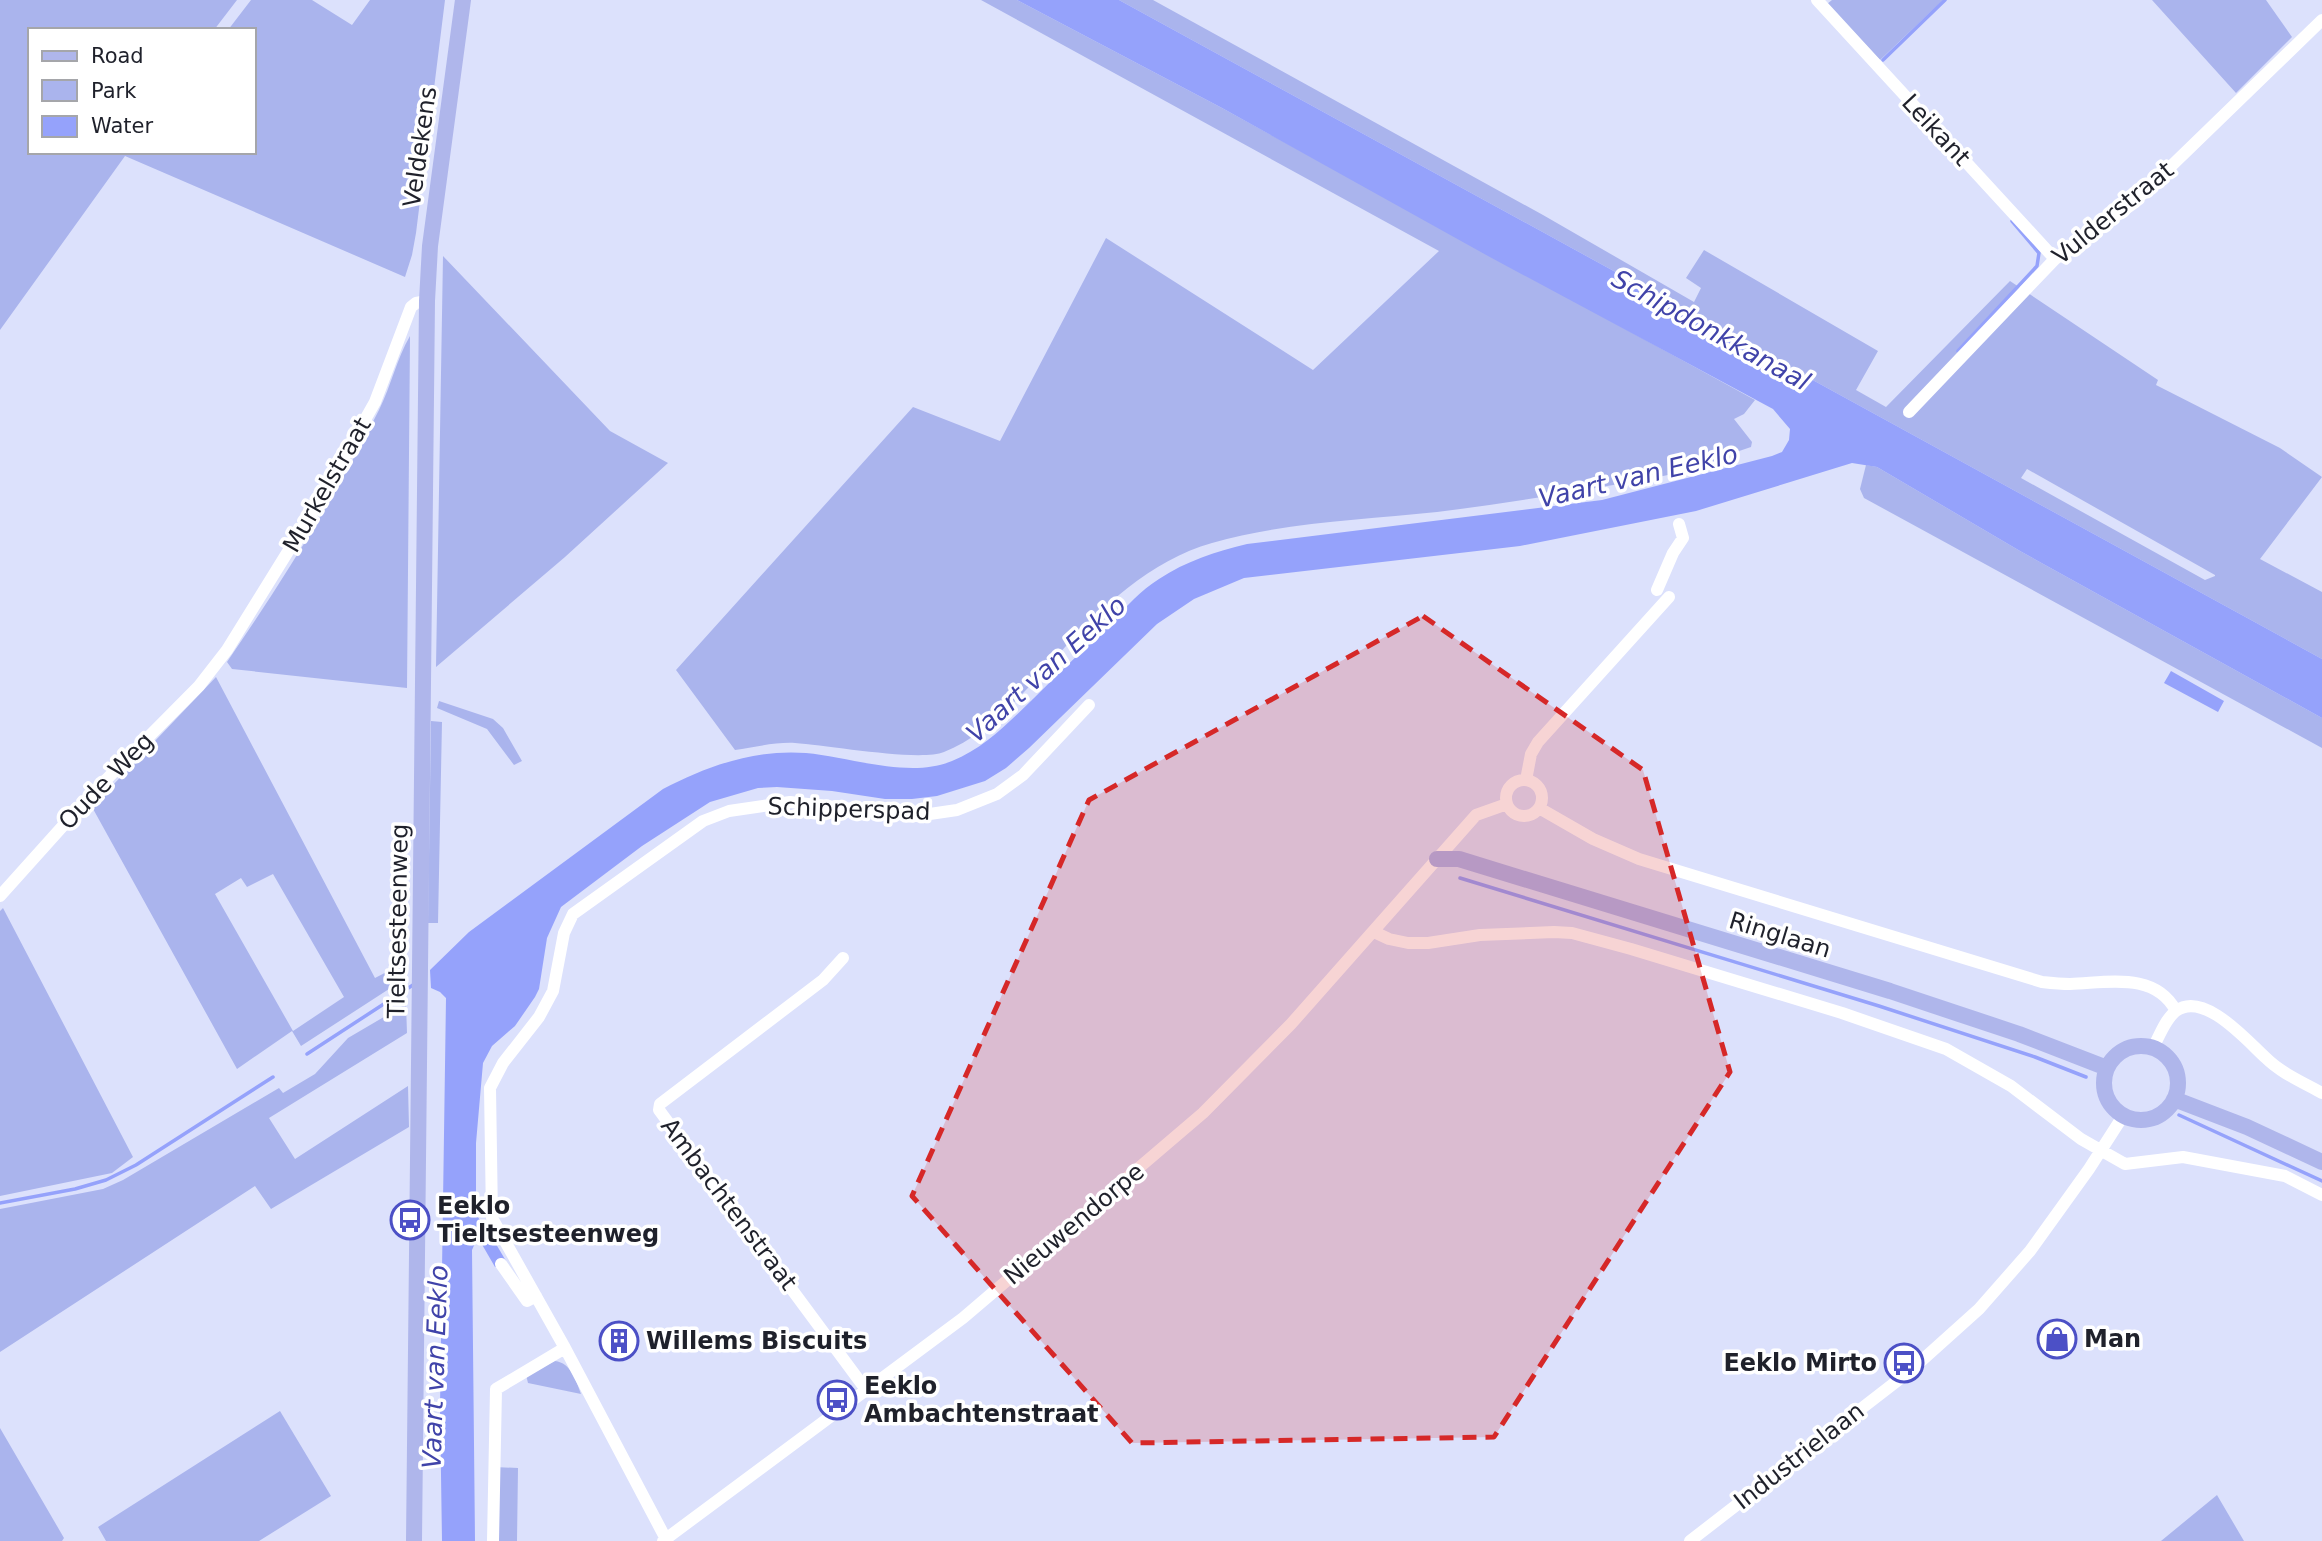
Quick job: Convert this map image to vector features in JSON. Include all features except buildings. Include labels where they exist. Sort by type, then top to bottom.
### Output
[{"type":"main road","name":"Veldekens","points":[[427,301],[430,246],[463,0]]},
{"type":"main road","name":"Tieltsesteenweg","points":[[414,1541],[427,301]]},
{"type":"main road","name":"Ringlaan","points":[[1437,859],[1459,859],[1890,991],[2007,1030],[2107,1068]]},
{"type":"main road","points":[[2131,1047],[2153,1048],[2169,1059],[2174,1068],[2177,1079],[2174,1099],[2159,1116],[2132,1119],[2123,1116],[2113,1108],[2106,1097],[2103,1084],[2107,1068],[2122,1051],[2131,1047]]},
{"type":"main road","points":[[2174,1099],[2247,1127],[2322,1162]]},
{"type":"street","name":"Leikant","points":[[1817,0],[2055,259]]},
{"type":"street","name":"Vulderstraat","points":[[1909,412],[2055,259],[2131,205],[2322,20]]},
{"type":"street","name":"Murkelstraat","points":[[214,669],[318,503],[375,402],[411,307],[427,301]]},
{"type":"street","points":[[1527,780],[1531,754],[1538,742],[1663,594],[1672,553],[1683,538],[1679,524]]},
{"type":"street","name":"Oude Weg","points":[[0,896],[88,798],[214,669]]},
{"type":"street","name":"Schipperspad","points":[[665,1540],[565,1348],[492,1218],[490,1088],[503,1063],[539,1017],[553,991],[564,933],[573,914],[703,821],[729,811],[790,802],[916,816],[957,810],[997,794],[1023,775],[1089,705]]},
{"type":"street","points":[[1527,780],[1541,791],[1542,799],[1539,808],[1526,816],[1519,816],[1507,804],[1508,789],[1516,782],[1527,780]]},
{"type":"street","name":"Nieuwendorpe","points":[[665,1540],[963,1318],[1203,1113],[1275,1041],[1476,815],[1507,804]]},
{"type":"street","points":[[1539,808],[1593,839],[1639,859],[2042,982],[2066,984],[2124,981],[2144,984],[2161,991],[2171,1001],[2175,1011]]},
{"type":"street","points":[[1374,932],[1408,943],[1428,943],[1480,935],[1572,933],[1631,949],[1842,1013],[1946,1049],[2011,1086],[2101,1152],[2125,1164],[2183,1157],[2285,1176],[2322,1195]]},
{"type":"street","name":"Ambachtenstraat","points":[[843,958],[823,980],[660,1104],[659,1110],[867,1391]]},
{"type":"street","points":[[2153,1048],[2175,1011],[2186,1007],[2210,1011],[2257,1047],[2267,1059],[2322,1093]]},
{"type":"street","name":"Industrielaan","points":[[1690,1541],[1910,1371],[1979,1309],[2030,1251],[2101,1152],[2123,1116]]},
{"type":"street","points":[[501,1264],[527,1301],[536,1296]]},
{"type":"street","points":[[493,1541],[496,1389],[565,1348]]},
{"type":"highlighted area","points":[[1423,616],[1643,770],[1730,1072],[1494,1437],[1132,1443],[912,1196],[1089,800]]},
{"type":"green space","points":[[0,0],[237,0],[216,28],[28,28],[28,154],[256,154],[256,28],[230,28],[251,0],[312,0],[352,25],[370,0],[445,0],[416,233],[405,277],[125,156],[0,330]]},
{"type":"green space","points":[[981,0],[1017,0],[1222,108],[1755,400],[1744,414],[1734,419],[1752,442],[1751,447],[1701,466],[1640,480],[1437,512],[1267,530],[1212,543],[1168,561],[1127,588],[1090,621],[1033,683],[991,723],[960,745],[944,752],[932,755],[894,754],[788,743],[735,750],[676,670],[913,407],[1000,441],[1106,238],[1313,370],[1439,251]]},
{"type":"green space","points":[[1119,0],[1153,0],[1543,215],[1694,302],[1701,288],[1686,278],[1704,250],[1878,351],[1856,390],[1886,407],[2010,281],[2158,380],[2156,385],[2280,448],[2322,477],[2260,559],[2322,592],[2322,659]],"holes":[[[2027,469],[2215,575],[2205,580],[2021,478]]]},
{"type":"green space","points":[[1832,0],[1943,0],[1880,60],[1827,4]]},
{"type":"green space","points":[[2152,0],[2266,0],[2292,37],[2236,93]]},
{"type":"green space","points":[[443,256],[610,431],[668,463],[565,557],[436,667]]},
{"type":"green space","points":[[410,336],[407,688],[232,669],[227,662],[307,539],[362,443]]},
{"type":"green space","points":[[1866,465],[1877,467],[2020,551],[2322,718],[2322,748],[1864,498],[1860,489]]},
{"type":"green space","points":[[216,677],[375,978],[400,965],[406,978],[301,1046],[292,1031],[237,1069],[92,807]],"holes":[[[273,874],[344,997],[293,1031],[215,894],[241,878],[247,887]]]},
{"type":"green space","points":[[439,701],[493,719],[503,728],[522,761],[514,765],[487,729],[437,708]]},
{"type":"green space","points":[[431,721],[442,722],[438,923],[428,923]]},
{"type":"green space","points":[[3,908],[133,1157],[112,1173],[0,1196],[0,911]]},
{"type":"green space","points":[[406,1004],[407,1033],[269,1118],[295,1159],[408,1086],[409,1127],[271,1209],[255,1186],[0,1352],[0,1209],[103,1189],[123,1180],[279,1088],[283,1093],[315,1074],[348,1038]]},
{"type":"green space","points":[[555,1361],[561,1362],[569,1369],[581,1394],[528,1383],[526,1375]]},
{"type":"green space","points":[[280,1411],[331,1496],[259,1541],[106,1541],[98,1527]]},
{"type":"green space","points":[[0,1428],[64,1538],[62,1541],[0,1541]]},
{"type":"green space","points":[[494,1467],[518,1468],[517,1541],[493,1541]]},
{"type":"green space","points":[[2217,1495],[2244,1541],[2161,1541]]},
{"type":"water","name":"Schipdonkkanaal","points":[[1017,0],[1119,0],[2322,659],[2322,718],[2020,551],[1877,467],[1852,463],[1696,511],[1520,546],[1244,578],[1194,599],[1157,624],[1029,748],[1006,768],[985,781],[937,796],[912,799],[885,799],[777,787],[758,788],[710,802],[642,846],[561,907],[547,938],[539,989],[535,997],[515,1026],[492,1046],[483,1063],[476,1143],[476,1215],[506,1261],[495,1267],[480,1241],[476,1241],[472,1250],[475,1541],[442,1541],[440,1407],[446,998],[431,988],[430,970],[469,932],[663,789],[714,766],[787,752],[918,768],[935,766],[964,756],[1004,726],[1146,588],[1180,567],[1201,558],[1247,544],[1602,500],[1772,456],[1782,452],[1789,440],[1790,429],[1773,409],[1488,256],[1222,108]]},
{"type":"water","points":[[2171,671],[2224,701],[2218,712],[2164,683]]},
{"type":"waterway","points":[[1883,60],[1945,0]]},
{"type":"waterway","points":[[1958,351],[2037,266],[2039,253],[2012,221]]},
{"type":"waterway","points":[[1460,878],[1879,1006],[2035,1057],[2086,1077]]},
{"type":"waterway","points":[[307,1054],[416,983]]},
{"type":"waterway","points":[[0,1203],[75,1189],[106,1180],[136,1165],[273,1077]]},
{"type":"waterway","points":[[2179,1115],[2322,1181]]},
{"type":"place","name":"Eeklo Tieltsesteenweg","points":[[410,1220]]},
{"type":"place","name":"Man","points":[[2057,1339]]},
{"type":"place","name":"Willems Biscuits","points":[[619,1341]]},
{"type":"place","name":"Eeklo Mirto","points":[[1904,1363]]},
{"type":"place","name":"Eeklo Ambachtenstraat","points":[[837,1400]]},
{"type":"water label","name":"Vaart van Eeklo","points":[[1638,476]]},
{"type":"water label","name":"Vaart van Eeklo","points":[[1046,669]]},
{"type":"water label","name":"Vaart van Eeklo","points":[[435,1367]]}]
